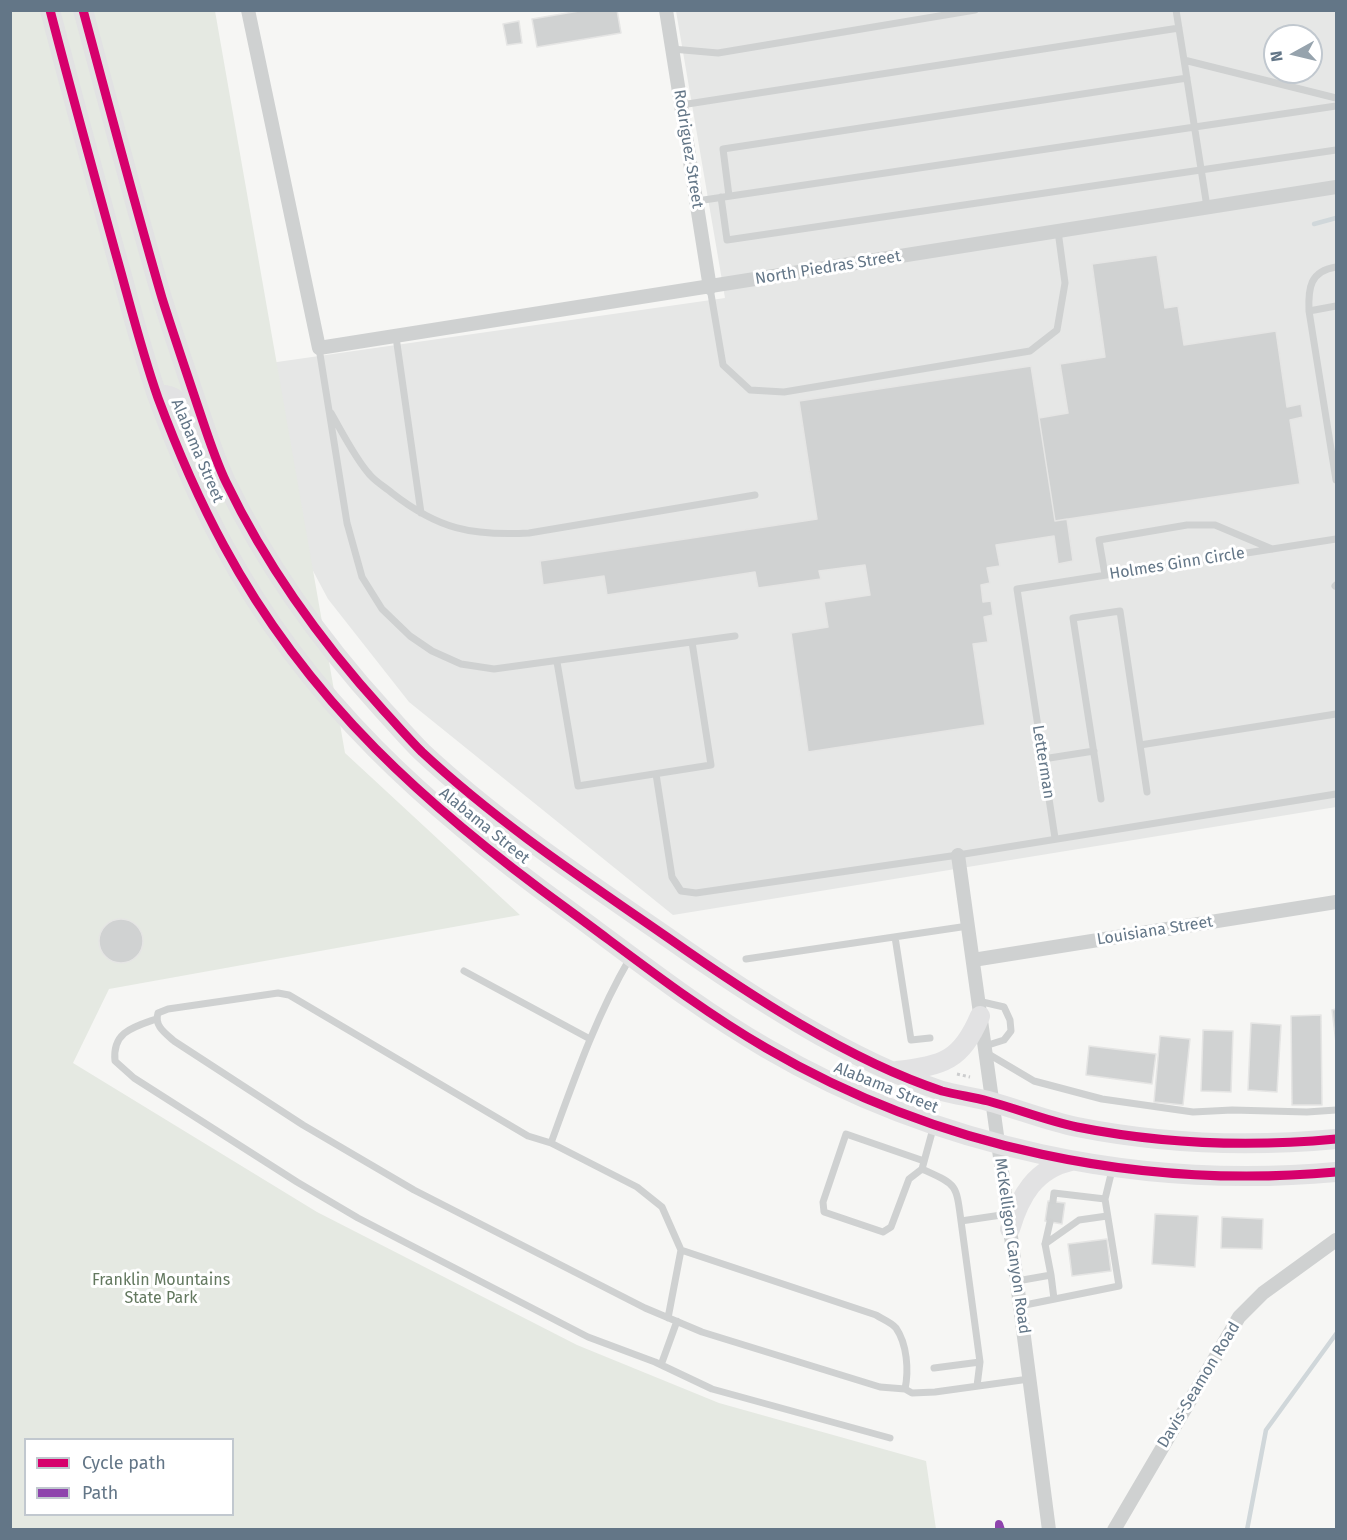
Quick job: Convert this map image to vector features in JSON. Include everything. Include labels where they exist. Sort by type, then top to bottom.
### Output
[{"type":"main road","name":"Alabama Street","points":[[50,10],[84,141],[157,395],[194,489],[254,597],[292,653],[353,727],[422,795],[474,839],[709,1012],[806,1071],[863,1098],[934,1125],[998,1144],[1071,1161],[1173,1173],[1233,1176],[1336,1172]]},
{"type":"main road","name":"Alabama Street","points":[[83,10],[174,337],[208,438],[226,481],[254,533],[312,625],[360,685],[420,749],[467,791],[534,844],[693,956],[777,1009],[847,1049],[894,1071],[944,1091],[992,1102],[1075,1127],[1159,1139],[1268,1143],[1336,1139]]},
{"type":"main road","points":[[157,395],[167,394],[174,397],[182,406],[194,429],[208,438]]},
{"type":"main road","points":[[894,1071],[924,1068],[954,1055],[972,1035],[979,1008]]},
{"type":"main road","points":[[1009,1221],[1034,1180],[1046,1170],[1071,1161]]},
{"type":"street","points":[[248,10],[319,348]]},
{"type":"street","name":"Rodriguez Street","points":[[666,10],[711,288]]},
{"type":"street","name":"North Piedras Street","points":[[319,348],[711,288],[1336,187]]},
{"type":"street","name":"McKelligon Canyon Road","points":[[958,855],[1049,1530]]},
{"type":"street","name":"Louisiana Street","points":[[973,960],[1336,902]]},
{"type":"street","name":"Davis-Seamon Road","points":[[1114,1530],[1239,1317],[1263,1293],[1336,1240]]},
{"type":"lane","points":[[672,49],[717,53],[975,10]]},
{"type":"lane","points":[[1176,10],[1207,207]]},
{"type":"lane","points":[[681,105],[1179,28]]},
{"type":"lane","points":[[1184,60],[1336,98]]},
{"type":"lane","points":[[729,196],[723,149],[1187,78]]},
{"type":"lane","points":[[697,201],[1336,106]]},
{"type":"lane","points":[[721,197],[727,240],[1336,150]]},
{"type":"lane","points":[[711,288],[723,365],[750,390],[784,392],[1030,351],[1057,330],[1065,283],[1058,231]]},
{"type":"lane","points":[[1336,267],[1319,273],[1312,281],[1308,293],[1336,480]]},
{"type":"lane","points":[[1309,310],[1336,306]]},
{"type":"lane","points":[[396,337],[421,513]]},
{"type":"lane","points":[[319,348],[347,523],[362,577],[382,609],[410,636],[432,651],[461,663],[494,669],[735,636]]},
{"type":"lane","points":[[328,408],[370,475],[405,503],[433,521],[465,531],[496,534],[529,533],[754,495]]},
{"type":"lane","points":[[1105,575],[1099,540],[1187,525],[1215,525],[1272,549]]},
{"type":"lane","name":"Holmes Ginn Circle","points":[[1017,589],[1336,539]]},
{"type":"lane","name":"Letterman","points":[[1017,589],[1054,838]]},
{"type":"lane","points":[[1101,799],[1073,618],[1120,611],[1147,792]]},
{"type":"lane","points":[[557,662],[578,786],[711,765],[692,642]]},
{"type":"lane","points":[[1140,745],[1336,714]]},
{"type":"lane","points":[[1043,759],[1094,751]]},
{"type":"lane","points":[[656,774],[672,877],[681,891],[696,893],[958,855],[1336,794]]},
{"type":"lane","points":[[746,959],[968,926]]},
{"type":"lane","points":[[895,937],[911,1040],[930,1038]]},
{"type":"lane","points":[[551,1143],[591,1039],[617,980],[631,956]]},
{"type":"lane","points":[[464,971],[591,1039]]},
{"type":"lane","points":[[668,1318],[681,1250],[662,1208],[637,1187],[551,1143],[528,1136],[289,995],[279,993],[168,1009],[158,1013],[156,1019],[159,1028],[174,1041],[303,1125],[414,1190],[576,1274],[668,1318],[702,1332],[880,1387],[905,1389],[912,1393],[1029,1379]]},
{"type":"lane","points":[[979,1008],[1004,1007],[1010,1020],[1011,1031],[1004,1040],[985,1049]]},
{"type":"lane","points":[[156,1019],[126,1030],[118,1040],[114,1052],[115,1061],[134,1078],[297,1182],[358,1218],[588,1337],[661,1365],[712,1389],[890,1438]]},
{"type":"lane","points":[[985,1049],[1034,1081],[1102,1099],[1193,1112],[1336,1110]]},
{"type":"lane","points":[[934,1125],[923,1165],[909,1179],[891,1227],[883,1232],[824,1212],[823,1202],[846,1134],[923,1165],[950,1182],[957,1191],[980,1362],[977,1386]]},
{"type":"lane","points":[[1020,1306],[1119,1286],[1104,1199],[1112,1167]]},
{"type":"lane","points":[[1053,1201],[1054,1193],[1104,1199]]},
{"type":"lane","points":[[1046,1244],[1079,1220],[1107,1216]]},
{"type":"lane","points":[[961,1221],[1009,1221]]},
{"type":"lane","points":[[1050,1222],[1046,1244],[1054,1299]]},
{"type":"lane","points":[[681,1250],[876,1315],[894,1326],[903,1341],[908,1376],[905,1389]]},
{"type":"lane","points":[[1017,1281],[1051,1275]]},
{"type":"lane","points":[[661,1365],[676,1321]]},
{"type":"lane","points":[[934,1368],[980,1362]]},
{"type":"path","points":[[957,1074],[970,1077]]},
{"type":"shaded area","points":[[676,11],[1336,11],[1336,807],[673,915],[409,702],[328,599],[254,460],[235,368],[725,298]]},
{"type":"green space","name":"Franklin Mountains State Park","points":[[10,11],[215,11],[345,753],[520,915],[109,989],[73,1063],[317,1212],[577,1345],[719,1403],[926,1461],[936,1529],[11,1529]]},
{"type":"building","points":[[585,10],[617,10],[621,33],[537,47],[532,19]]},
{"type":"building","points":[[519,21],[522,43],[507,45],[503,24]]},
{"type":"building","points":[[1157,255],[1165,308],[1178,306],[1184,345],[1276,331],[1287,407],[1301,404],[1303,417],[1290,420],[1300,484],[1055,521],[1039,418],[1068,413],[1060,364],[1105,357],[1092,264]]},
{"type":"building","points":[[1031,366],[1055,521],[1067,519],[1073,561],[1058,564],[1054,536],[996,545],[1000,566],[987,568],[990,583],[981,585],[983,602],[991,601],[993,615],[984,617],[988,642],[973,644],[985,725],[808,752],[791,633],[828,627],[824,602],[870,595],[865,565],[819,571],[821,579],[758,588],[755,572],[607,595],[604,576],[543,585],[540,561],[817,519],[799,401]]},
{"type":"building","points":[[121,919],[136,926],[143,941],[136,956],[121,963],[106,956],[99,941],[106,926]]},
{"type":"building","points":[[1336,1009],[1336,1043],[1332,1010]]},
{"type":"building","points":[[1321,1015],[1322,1105],[1292,1105],[1291,1016]]},
{"type":"building","points":[[1251,1023],[1281,1025],[1277,1092],[1248,1090]]},
{"type":"building","points":[[1203,1030],[1233,1031],[1231,1092],[1201,1091]]},
{"type":"building","points":[[1160,1036],[1190,1039],[1183,1105],[1154,1102]]},
{"type":"building","points":[[1089,1046],[1156,1054],[1152,1084],[1086,1075]]},
{"type":"building","points":[[1048,1201],[1065,1203],[1062,1224],[1045,1221]]},
{"type":"building","points":[[1155,1214],[1198,1216],[1195,1267],[1152,1264]]},
{"type":"building","points":[[1222,1217],[1263,1219],[1262,1249],[1221,1248]]},
{"type":"building","points":[[1107,1239],[1111,1271],[1072,1276],[1068,1244]]},
{"type":"waterway","points":[[1314,224],[1336,218]]},
{"type":"waterway","points":[[1247,1530],[1266,1430],[1336,1334]]},
{"type":"marked path","points":[[999,1530],[999,1524],[1001,1530]]},
{"type":"cycle path","points":[[50,10],[146,362],[165,417],[197,492],[224,546],[257,602],[294,654],[333,703],[421,792],[518,872],[666,982],[740,1033],[832,1083],[900,1112],[970,1136],[1042,1154],[1115,1167],[1188,1174],[1262,1176],[1336,1172]]},
{"type":"cycle path","points":[[83,10],[162,298],[210,443],[226,482],[277,573],[317,631],[361,685],[422,752],[480,802],[541,849],[731,981],[835,1044],[907,1078],[942,1091],[1109,1133],[1174,1140],[1239,1143],[1336,1139]]}]
